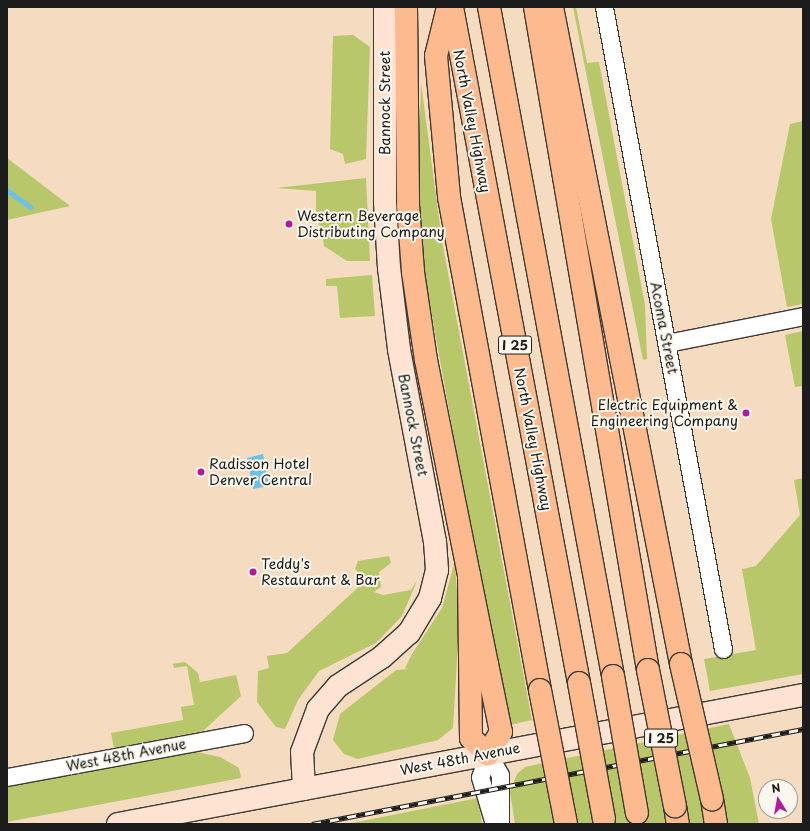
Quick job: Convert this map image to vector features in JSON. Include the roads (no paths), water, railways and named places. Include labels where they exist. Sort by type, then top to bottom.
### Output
[{"type":"highway","points":[[406,7],[408,199],[413,272],[426,360],[469,575],[470,738],[488,754]]},
{"type":"highway","points":[[448,7],[436,56],[449,197],[566,824]]},
{"type":"highway","name":"North Valley Highway","points":[[452,7],[604,822]]},
{"type":"highway","points":[[489,7],[638,818]]},
{"type":"highway","name":"I 25","points":[[534,7],[648,670],[676,815]]},
{"type":"highway","points":[[552,7],[682,664],[712,799],[716,824]]},
{"type":"street","name":"Bannock Street","points":[[304,789],[302,752],[318,709],[338,686],[410,632],[427,604],[437,570],[435,542],[399,349],[389,268],[384,188],[385,7]]},
{"type":"street","name":"Acoma Street","points":[[604,7],[724,649]]},
{"type":"street","points":[[667,343],[803,316]]},
{"type":"street","name":"West 48th Avenue","points":[[118,824],[803,695]]},
{"type":"street","name":"West 48th Avenue","points":[[7,777],[244,733]]},
{"type":"street","points":[[488,754],[480,777],[494,824]]},
{"type":"street","points":[[488,754],[500,775],[500,824]]},
{"type":"water","points":[[263,454],[269,486],[253,489],[247,458]]},
{"type":"waterway","points":[[7,190],[30,207]]},
{"type":"railway","points":[[312,824],[803,729]]},
{"type":"place","name":"Western Beverage Distributing Company","points":[[289,224]]},
{"type":"place","name":"Electric Equipment & Engineering Company","points":[[746,413]]},
{"type":"place","name":"Radisson Hotel Denver Central","points":[[201,472]]},
{"type":"place","name":"Teddy's Restaurant & Bar","points":[[253,572]]}]
